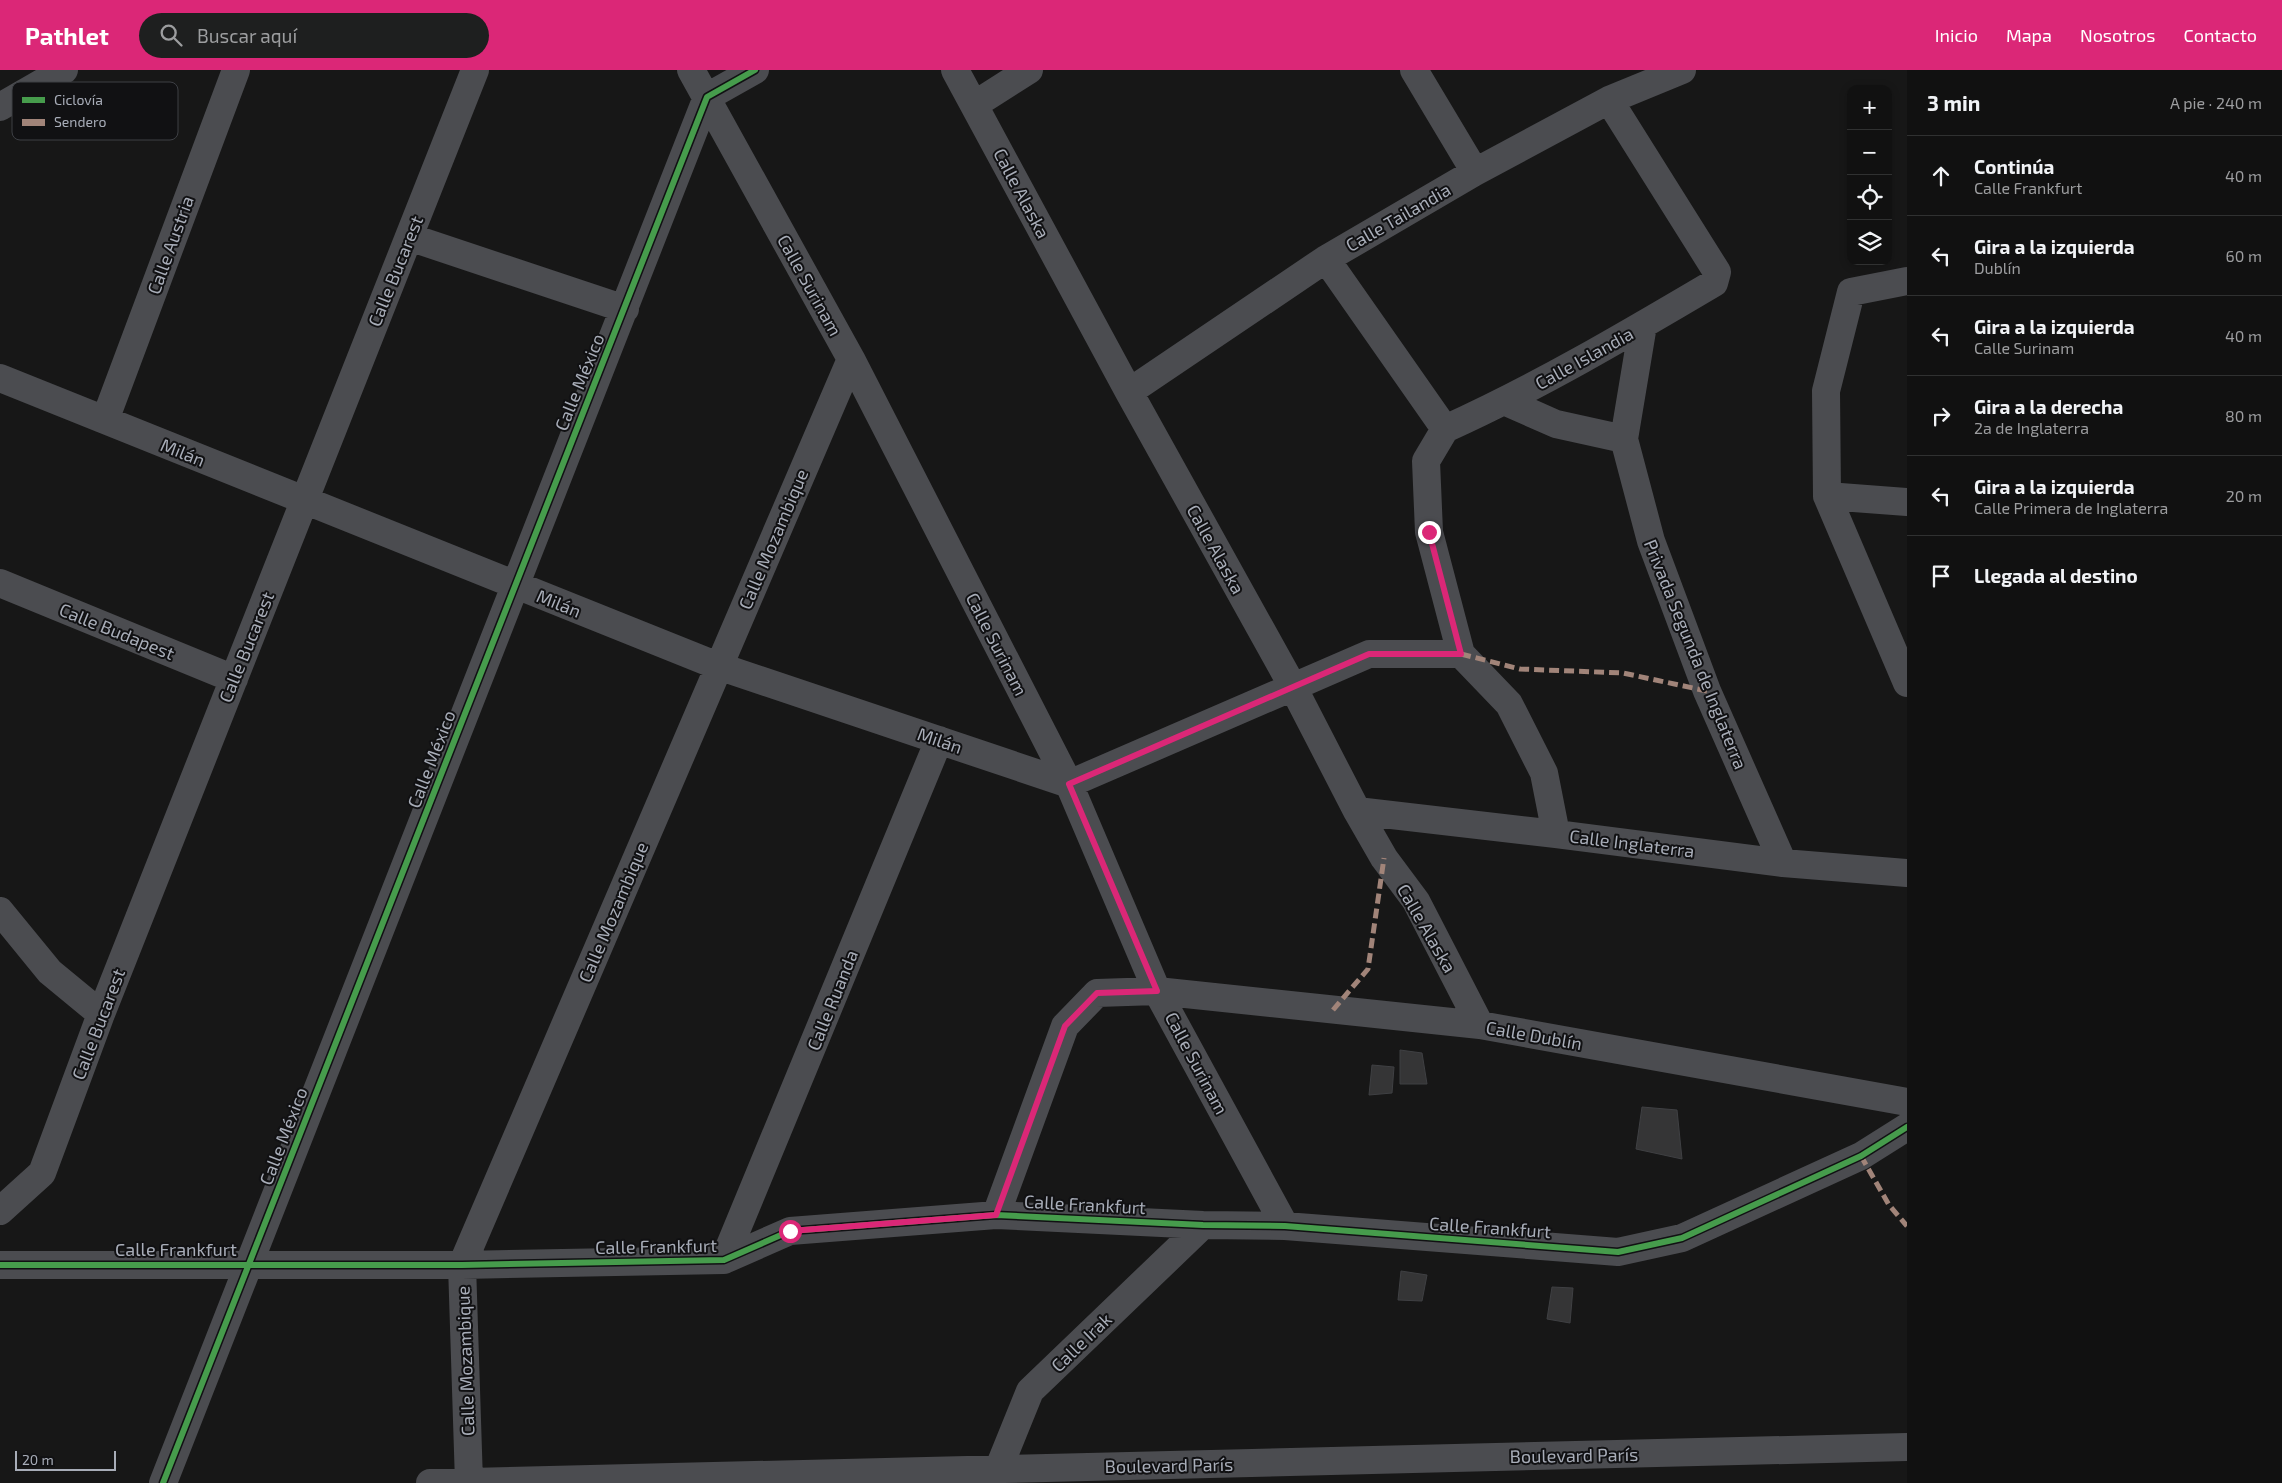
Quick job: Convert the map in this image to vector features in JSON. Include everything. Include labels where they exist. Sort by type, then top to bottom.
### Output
[{"type":"street","points":[[43,82],[64,70]]},
{"type":"street","name":"Calle Austria","points":[[105,420],[236,70]]},
{"type":"street","name":"Calle Bucarest","points":[[0,1211],[42,1173],[101,1014],[475,70]]},
{"type":"street","name":"Calle Surinam","points":[[690,70],[851,359],[1069,784],[1157,991],[1285,1226]]},
{"type":"street","points":[[707,98],[755,70]]},
{"type":"street","name":"Calle Alaska","points":[[955,70],[1129,392],[1293,687],[1357,811],[1384,858],[1416,901],[1480,1025]]},
{"type":"street","points":[[974,105],[1029,70]]},
{"type":"street","points":[[1414,70],[1475,172]]},
{"type":"street","name":"Calle Tailandia","points":[[1129,392],[1326,259],[1475,172],[1609,100],[1682,70]]},
{"type":"street","name":"Calle México","points":[[163,1483],[707,98]]},
{"type":"street","points":[[0,107],[12,100]]},
{"type":"street","name":"Calle Islandia","points":[[1445,429],[1506,402],[1714,283],[1717,272],[1609,100]]},
{"type":"street","points":[[408,237],[624,309]]},
{"type":"street","points":[[1326,259],[1445,429],[1426,461],[1429,532],[1461,654],[1509,704],[1544,773],[1556,834]]},
{"type":"street","points":[[1907,282],[1851,292],[1826,391],[1827,496],[1907,682]]},
{"type":"street","name":"Privada Segunda de Inglaterra","points":[[1643,325],[1624,439],[1651,541],[1707,691],[1783,863]]},
{"type":"street","name":"Calle Mozambique","points":[[469,1482],[462,1265],[851,359]]},
{"type":"street","name":"Milán","points":[[0,378],[718,666],[1069,784]]},
{"type":"street","points":[[1506,402],[1556,424],[1624,439]]},
{"type":"street","points":[[1827,496],[1907,502]]},
{"type":"street","name":"Calle Budapest","points":[[0,583],[234,679]]},
{"type":"street","points":[[1069,784],[1369,654],[1461,654]]},
{"type":"street","name":"Calle Ruanda","points":[[724,1260],[939,740]]},
{"type":"street","name":"Calle Inglaterra","points":[[1357,811],[1783,863],[1907,873]]},
{"type":"street","points":[[0,910],[50,972],[101,1014]]},
{"type":"street","name":"Calle Dublín","points":[[996,1215],[1065,1026],[1097,993],[1157,991],[1480,1025],[1907,1102]]},
{"type":"street","name":"Calle Frankfurt","points":[[0,1265],[462,1265],[724,1260],[790,1231],[996,1215],[1203,1225],[1285,1226],[1618,1252],[1682,1238],[1861,1156],[1907,1128]]},
{"type":"street","name":"Calle Irak","points":[[998,1476],[1030,1391],[1203,1225]]},
{"type":"street","name":"Boulevard París","points":[[430,1483],[998,1476],[1907,1447]]},
{"type":"building","points":[[1400,1050],[1422,1053],[1427,1084],[1400,1084]]},
{"type":"building","points":[[1372,1065],[1394,1067],[1392,1093],[1369,1095]]},
{"type":"building","points":[[1642,1107],[1677,1110],[1682,1159],[1636,1149]]},
{"type":"building","points":[[1401,1271],[1427,1275],[1422,1301],[1398,1300]]},
{"type":"building","points":[[1552,1287],[1573,1288],[1570,1323],[1547,1319]]},
{"type":"marked path","points":[[1461,654],[1520,669],[1623,673],[1707,691]]},
{"type":"marked path","points":[[1333,1010],[1368,969],[1384,858]]},
{"type":"marked path","points":[[1861,1156],[1889,1205],[1907,1226]]},
{"type":"cycle path","points":[[163,1483],[707,97],[755,70]]},
{"type":"cycle path","points":[[0,1265],[462,1265],[724,1260],[790,1231],[996,1215],[1203,1225],[1285,1226],[1618,1252],[1682,1238],[1861,1156],[1907,1127]]},
{"type":"route","points":[[790,1231],[996,1215],[1065,1026],[1097,993],[1157,991],[1069,784],[1369,654],[1461,654],[1429,532]]}]
